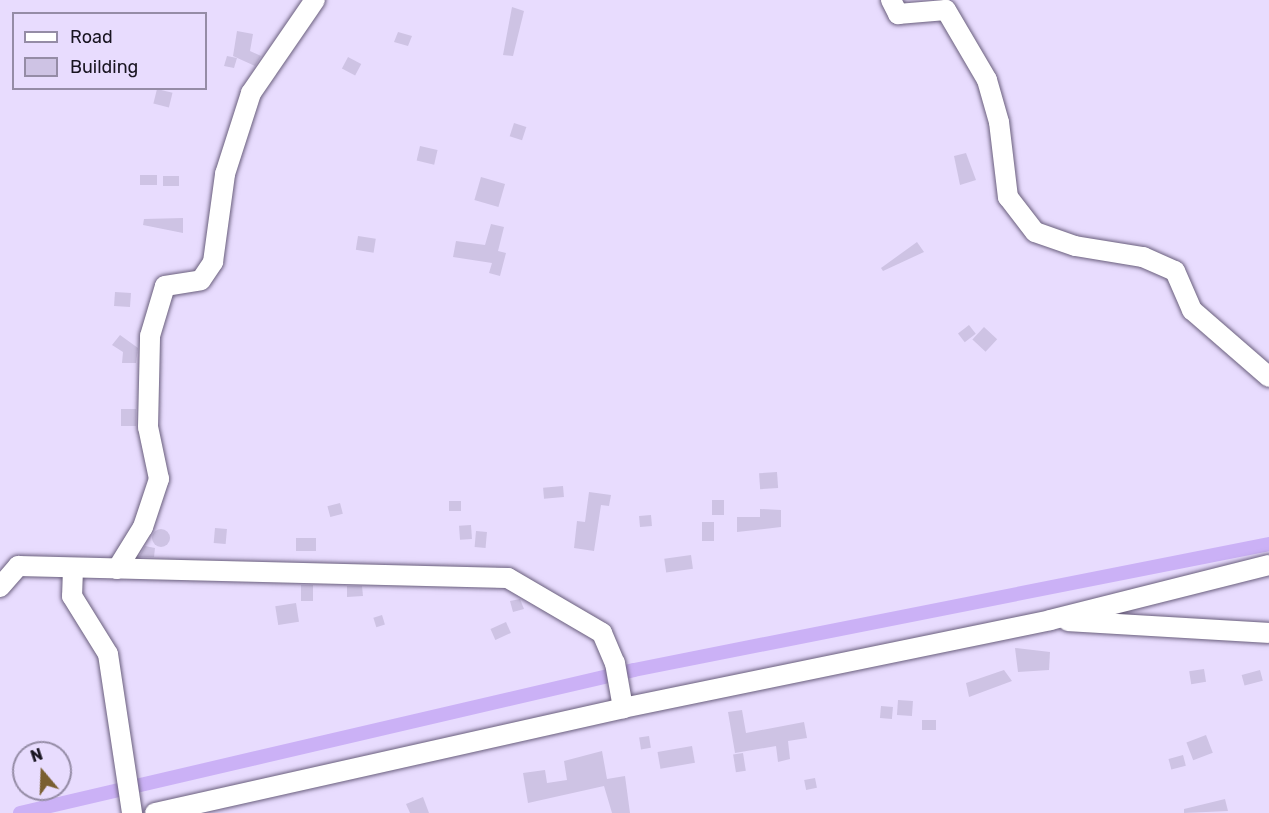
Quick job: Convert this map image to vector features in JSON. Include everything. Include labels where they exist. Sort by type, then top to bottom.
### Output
[{"type":"street","points":[[117,569],[143,527],[159,478],[148,427],[150,336],[165,286],[201,280],[213,262],[225,174],[250,93],[315,0]]},
{"type":"street","points":[[891,0],[898,14],[946,10],[987,80],[999,122],[1008,197],[1035,232],[1075,246],[1143,257],[1175,272],[1192,310],[1269,377]]},
{"type":"street","points":[[155,813],[622,702],[1050,620],[1269,565]]},
{"type":"street","points":[[0,587],[18,566],[73,569],[334,570],[508,578],[602,633],[615,663],[622,702]]},
{"type":"street","points":[[73,569],[72,596],[108,654],[122,759],[132,813]]},
{"type":"street","points":[[1050,620],[1269,633]]},
{"type":"building","points":[[512,7],[524,11],[513,56],[503,55]]},
{"type":"building","points":[[237,31],[253,34],[250,51],[261,56],[255,66],[233,56]]},
{"type":"building","points":[[398,32],[412,36],[408,46],[394,42]]},
{"type":"building","points":[[227,56],[237,58],[234,68],[224,66]]},
{"type":"building","points":[[348,57],[361,64],[355,76],[342,68]]},
{"type":"building","points":[[157,90],[173,93],[169,107],[153,104]]},
{"type":"building","points":[[514,123],[526,127],[522,140],[510,136]]},
{"type":"building","points":[[420,146],[438,150],[434,165],[417,161]]},
{"type":"building","points":[[966,153],[976,180],[960,185],[954,156]]},
{"type":"building","points":[[140,175],[157,175],[157,185],[140,185]]},
{"type":"building","points":[[163,176],[179,176],[179,186],[163,186]]},
{"type":"building","points":[[481,177],[505,184],[498,207],[474,200]]},
{"type":"building","points":[[183,218],[183,233],[143,225],[144,219]]},
{"type":"building","points":[[491,224],[504,227],[498,251],[506,253],[500,276],[489,273],[492,263],[453,257],[456,241],[485,245]]},
{"type":"building","points":[[358,236],[376,239],[374,253],[356,250]]},
{"type":"building","points":[[917,242],[924,252],[883,271],[881,268]]},
{"type":"building","points":[[115,292],[131,293],[130,307],[114,306]]},
{"type":"building","points":[[969,325],[976,334],[965,342],[958,334]]},
{"type":"building","points":[[984,327],[997,339],[986,352],[972,339]]},
{"type":"building","points":[[120,335],[138,348],[136,363],[122,363],[123,352],[112,345]]},
{"type":"building","points":[[121,409],[136,409],[136,426],[121,426]]},
{"type":"building","points":[[777,472],[778,488],[760,489],[759,473]]},
{"type":"building","points":[[563,486],[564,497],[544,499],[543,488]]},
{"type":"building","points":[[589,492],[611,495],[609,506],[601,505],[594,551],[574,548],[577,521],[585,522]]},
{"type":"building","points":[[712,500],[724,500],[724,515],[712,515]]},
{"type":"building","points":[[449,501],[461,501],[461,511],[449,511]]},
{"type":"building","points":[[340,503],[343,514],[330,517],[327,506]]},
{"type":"building","points":[[760,509],[781,510],[781,527],[737,532],[737,517],[760,517]]},
{"type":"building","points":[[651,515],[652,526],[640,527],[639,516]]},
{"type":"building","points":[[702,522],[714,522],[714,541],[702,541]]},
{"type":"building","points":[[471,525],[472,539],[460,540],[459,526]]},
{"type":"building","points":[[215,528],[227,529],[226,544],[214,543]]},
{"type":"building","points":[[161,529],[167,532],[170,538],[167,544],[161,547],[155,544],[152,538],[155,532]]},
{"type":"building","points":[[476,531],[487,532],[486,548],[475,547]]},
{"type":"building","points":[[296,538],[316,538],[316,551],[296,551]]},
{"type":"building","points":[[145,546],[155,548],[154,557],[139,557]]},
{"type":"building","points":[[691,555],[693,569],[666,573],[664,559]]},
{"type":"building","points":[[301,585],[313,585],[313,601],[301,601]]},
{"type":"building","points":[[347,586],[362,586],[363,596],[347,597]]},
{"type":"building","points":[[520,599],[524,609],[513,612],[510,601]]},
{"type":"building","points":[[296,603],[299,622],[278,625],[275,606]]},
{"type":"building","points":[[382,615],[385,625],[376,627],[373,618]]},
{"type":"building","points":[[506,622],[511,633],[495,640],[490,629]]},
{"type":"building","points":[[1015,648],[1050,652],[1049,670],[1018,672]]},
{"type":"building","points":[[1204,669],[1206,682],[1191,684],[1189,671]]},
{"type":"building","points":[[1004,670],[1012,681],[969,697],[966,683]]},
{"type":"building","points":[[1260,670],[1263,681],[1244,686],[1242,675]]},
{"type":"building","points":[[898,700],[913,701],[912,716],[897,715]]},
{"type":"building","points":[[881,706],[893,707],[892,719],[880,718]]},
{"type":"building","points":[[742,710],[746,733],[804,722],[807,738],[788,741],[790,759],[778,762],[776,746],[735,753],[728,712]]},
{"type":"building","points":[[922,720],[936,720],[936,730],[922,730]]},
{"type":"building","points":[[1206,735],[1213,753],[1193,760],[1186,743]]},
{"type":"building","points":[[649,736],[651,748],[641,749],[639,738]]},
{"type":"building","points":[[692,746],[695,763],[660,769],[658,752]]},
{"type":"building","points":[[602,751],[607,779],[625,776],[630,813],[612,813],[604,786],[528,803],[523,773],[545,770],[547,783],[567,780],[564,761]]},
{"type":"building","points":[[743,753],[746,771],[736,772],[733,755]]},
{"type":"building","points":[[1183,755],[1186,766],[1171,770],[1169,759]]},
{"type":"building","points":[[815,778],[817,788],[806,790],[804,780]]},
{"type":"building","points":[[423,797],[429,813],[410,813],[406,804]]},
{"type":"building","points":[[1225,799],[1228,811],[1184,813],[1184,809]]},
{"type":"waterway","points":[[20,813],[634,670],[1269,544]]}]
